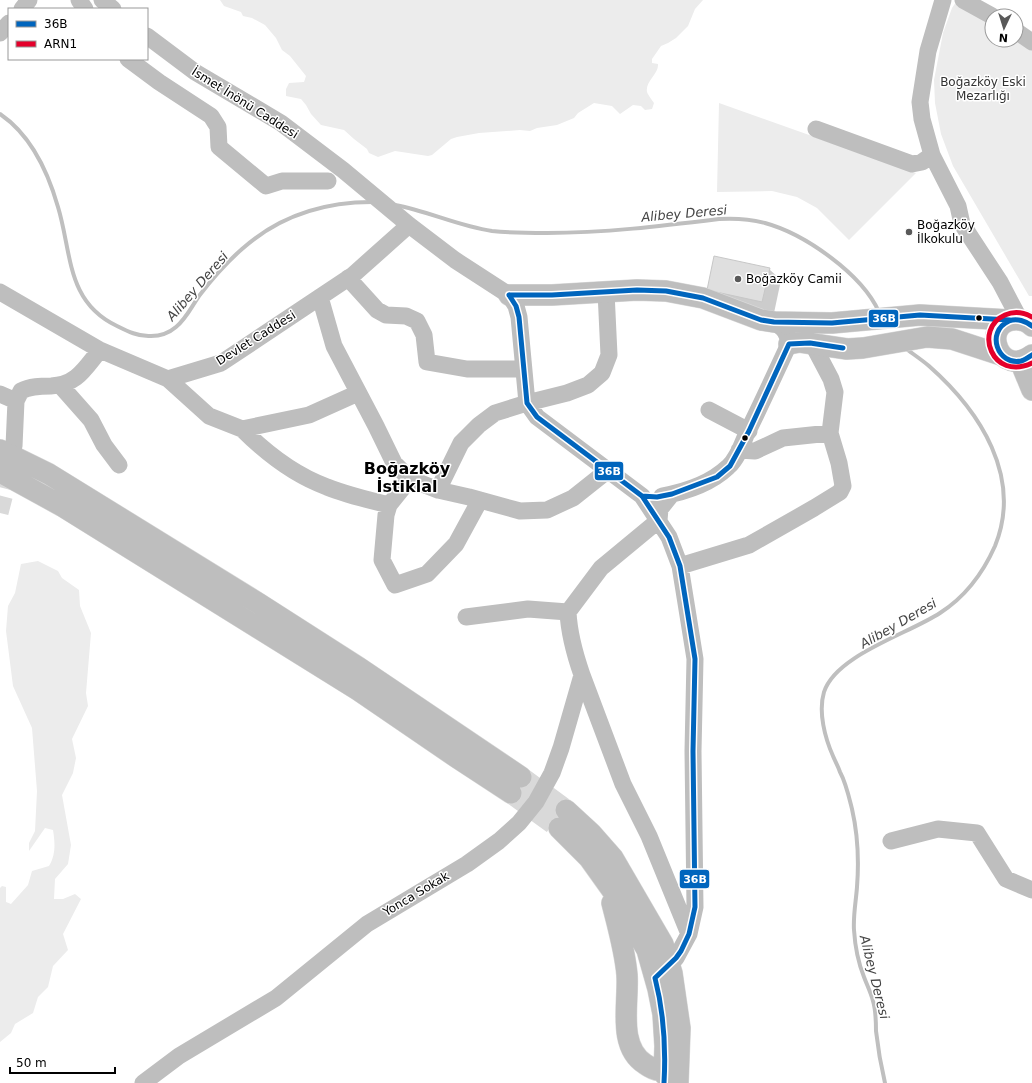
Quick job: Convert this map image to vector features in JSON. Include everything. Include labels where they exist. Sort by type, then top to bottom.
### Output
[{"type":"main road","points":[[510,295],[533,296],[637,290],[666,291],[703,298],[761,320],[774,322],[854,322],[920,315],[1020,322]]},
{"type":"main road","points":[[1020,322],[1004,324],[996,335],[996,342],[998,349],[1018,357],[1032,390]]},
{"type":"main road","points":[[789,344],[800,342],[812,343],[846,349],[863,348],[927,337],[952,339],[1018,357]]},
{"type":"main road","points":[[0,472],[62,506],[358,690],[449,753],[516,785],[358,667],[258,603],[7,448]]},
{"type":"main road","points":[[603,878],[612,903],[623,954],[627,987],[626,1024],[630,1045],[638,1060],[652,1069],[671,1076],[680,1028],[676,998],[662,971],[647,950],[619,900],[562,819],[591,833],[613,858],[663,944],[662,971]]},
{"type":"street","points":[[23,8],[29,0]]},
{"type":"street","points":[[79,0],[85,8]]},
{"type":"street","points":[[102,0],[112,8]]},
{"type":"street","points":[[943,0],[928,51],[920,102],[922,119],[932,155],[958,206],[962,224],[1000,282],[1020,322]]},
{"type":"street","points":[[963,0],[984,12]]},
{"type":"street","points":[[0,34],[8,24]]},
{"type":"street","name":"İsmet İnönü Caddesi","points":[[148,37],[194,72],[281,123],[343,170],[404,221]]},
{"type":"street","points":[[129,60],[159,82],[211,116],[218,127],[219,147],[266,186],[282,181],[328,181]]},
{"type":"street","points":[[816,129],[912,164],[922,162],[932,155]]},
{"type":"street","points":[[404,221],[455,260],[510,295],[516,306],[519,317],[527,403],[537,417],[642,496],[669,537],[680,566],[695,659],[693,751],[695,907],[689,934],[676,958],[662,971]]},
{"type":"street","name":"Devlet Caddesi","points":[[168,379],[221,363],[320,297],[348,278],[404,221]]},
{"type":"street","points":[[348,278],[377,310],[386,315],[406,316],[417,321],[424,336],[426,362],[467,369],[523,368]]},
{"type":"street","points":[[0,292],[100,350],[168,379],[209,416],[242,429],[262,448],[293,471],[326,487],[389,505]]},
{"type":"street","points":[[438,490],[461,443],[479,425],[495,413],[567,393],[588,385],[602,373],[609,355],[606,292]]},
{"type":"street","points":[[519,317],[522,307],[533,296]]},
{"type":"street","points":[[320,297],[334,346],[394,463],[410,479],[438,490],[520,511],[547,510],[573,498],[607,471]]},
{"type":"street","points":[[642,496],[657,497],[672,494],[717,477],[730,466],[749,431],[789,344],[788,335],[774,322]]},
{"type":"street","points":[[680,566],[749,545],[840,492],[843,486],[842,479],[830,433],[835,392],[831,379],[812,343]]},
{"type":"street","points":[[7,448],[16,401],[21,391],[24,389],[43,386],[60,385],[73,380],[80,375],[100,350]]},
{"type":"street","points":[[60,385],[91,420],[104,445],[119,465]]},
{"type":"street","points":[[242,429],[309,415],[358,393]]},
{"type":"street","points":[[0,394],[16,401]]},
{"type":"street","points":[[709,410],[749,431]]},
{"type":"street","points":[[739,450],[755,451],[783,438],[830,433]]},
{"type":"street","points":[[410,479],[389,505],[386,515],[382,560],[395,585],[427,574],[456,544],[480,500]]},
{"type":"street","points":[[672,494],[660,509],[658,520],[601,568],[568,612],[568,621],[576,657],[582,675],[623,784],[649,836],[689,934]]},
{"type":"street","points":[[466,617],[528,609],[568,612]]},
{"type":"street","name":"Yonca Sokak","points":[[143,1083],[179,1056],[276,998],[367,924],[467,864],[499,841],[519,823],[536,802],[552,773],[561,748],[582,675]]},
{"type":"street","points":[[891,841],[938,829],[977,833],[1006,879],[1032,890]]},
{"type":"green space","points":[[220,0],[703,0],[695,9],[688,26],[676,38],[661,46],[652,59],[652,63],[658,64],[658,68],[647,88],[647,92],[654,103],[652,109],[645,110],[641,106],[633,105],[620,114],[612,106],[594,103],[578,113],[574,118],[557,125],[537,128],[530,131],[520,130],[479,133],[457,137],[451,139],[432,155],[428,156],[395,151],[378,157],[369,153],[367,149],[344,130],[321,125],[311,114],[301,99],[286,96],[286,89],[289,83],[304,82],[306,76],[290,56],[282,50],[276,38],[265,25],[252,18],[243,16],[241,12],[224,6]]},
{"type":"green space","name":"Boğazköy Eski Mezarlığı","points":[[956,2],[984,13],[984,48],[1024,48],[1024,41],[1032,42],[1032,296],[1029,296],[953,166],[941,134],[935,103],[934,80],[943,33],[952,8]]},
{"type":"green space","points":[[719,103],[916,173],[849,240],[817,208],[797,197],[772,191],[717,192]]},
{"type":"green space","points":[[38,561],[58,571],[62,578],[79,590],[80,606],[91,633],[86,693],[88,706],[72,739],[76,758],[73,773],[62,795],[71,845],[68,864],[55,879],[54,899],[63,899],[75,894],[81,899],[63,934],[68,950],[53,966],[48,987],[38,997],[33,1013],[15,1024],[11,1033],[0,1042],[0,888],[2,886],[6,887],[6,902],[11,904],[28,885],[32,871],[49,866],[53,857],[54,848],[53,830],[45,828],[29,851],[29,843],[35,831],[37,791],[32,728],[13,686],[6,631],[8,606],[15,593],[21,564]]},
{"type":"building","name":"Boğazköy Camii","points":[[714,256],[770,268],[762,302],[707,290]]},
{"type":"waterway","name":"Alibey Deresi","points":[[0,114],[21,132],[37,155],[54,194],[74,275],[88,304],[100,316],[117,326],[138,335],[158,335],[167,332],[180,324],[214,277],[242,249],[271,228],[303,213],[320,208],[372,202]]},
{"type":"waterway","name":"Alibey Deresi","points":[[395,205],[479,229],[512,233],[568,233],[655,227],[719,219],[742,219],[765,223],[781,228],[797,236],[831,257],[860,284],[871,298],[879,312]]},
{"type":"waterway","name":"Alibey Deresi","points":[[885,1083],[876,1031],[874,1005],[860,966],[855,942],[854,919],[858,858],[854,819],[846,785],[830,749],[825,733],[822,716],[822,700],[824,692],[831,679],[843,667],[874,646],[940,613],[965,592],[985,566],[995,546],[1002,520],[1004,495],[1000,471],[992,447],[980,425],[965,403],[948,384],[929,366],[905,348]]},
{"type":"tunnel","points":[[0,513],[12,466]]},
{"type":"tunnel","points":[[521,777],[566,810]]},
{"type":"tunnel","points":[[511,793],[559,828]]},
{"type":"transit line","name":"36B","points":[[509,295],[552,295],[637,290],[666,291],[703,298],[761,320],[774,322],[832,323],[920,315],[1010,320]]},
{"type":"transit line","name":"36B","points":[[509,295],[516,306],[519,317],[527,403],[537,417],[642,496],[669,537],[680,566],[695,659],[693,751],[695,907],[689,934],[681,951],[676,958],[655,978],[664,1030],[664,1083]]},
{"type":"transit line","name":"ARN1","points":[[1032,317],[1018,313],[1005,315],[995,322],[990,331],[989,341],[997,360],[1006,365],[1018,367],[1032,363]]},
{"type":"transit line","name":"36B","points":[[1032,326],[1021,320],[1009,321],[1002,326],[996,340],[997,347],[1001,353],[1006,358],[1013,361],[1021,361],[1032,355]]},
{"type":"transit line","name":"36B","points":[[642,496],[657,497],[672,494],[717,477],[730,466],[749,431],[789,344],[810,343],[843,348]]},
{"type":"place","name":"Boğazköy İlkokulu","points":[[909,232]]},
{"type":"place","name":"Boğazköy Camii","points":[[738,279]]},
{"type":"district","name":"Boğazköy İstiklal","points":[[407,477]]}]
